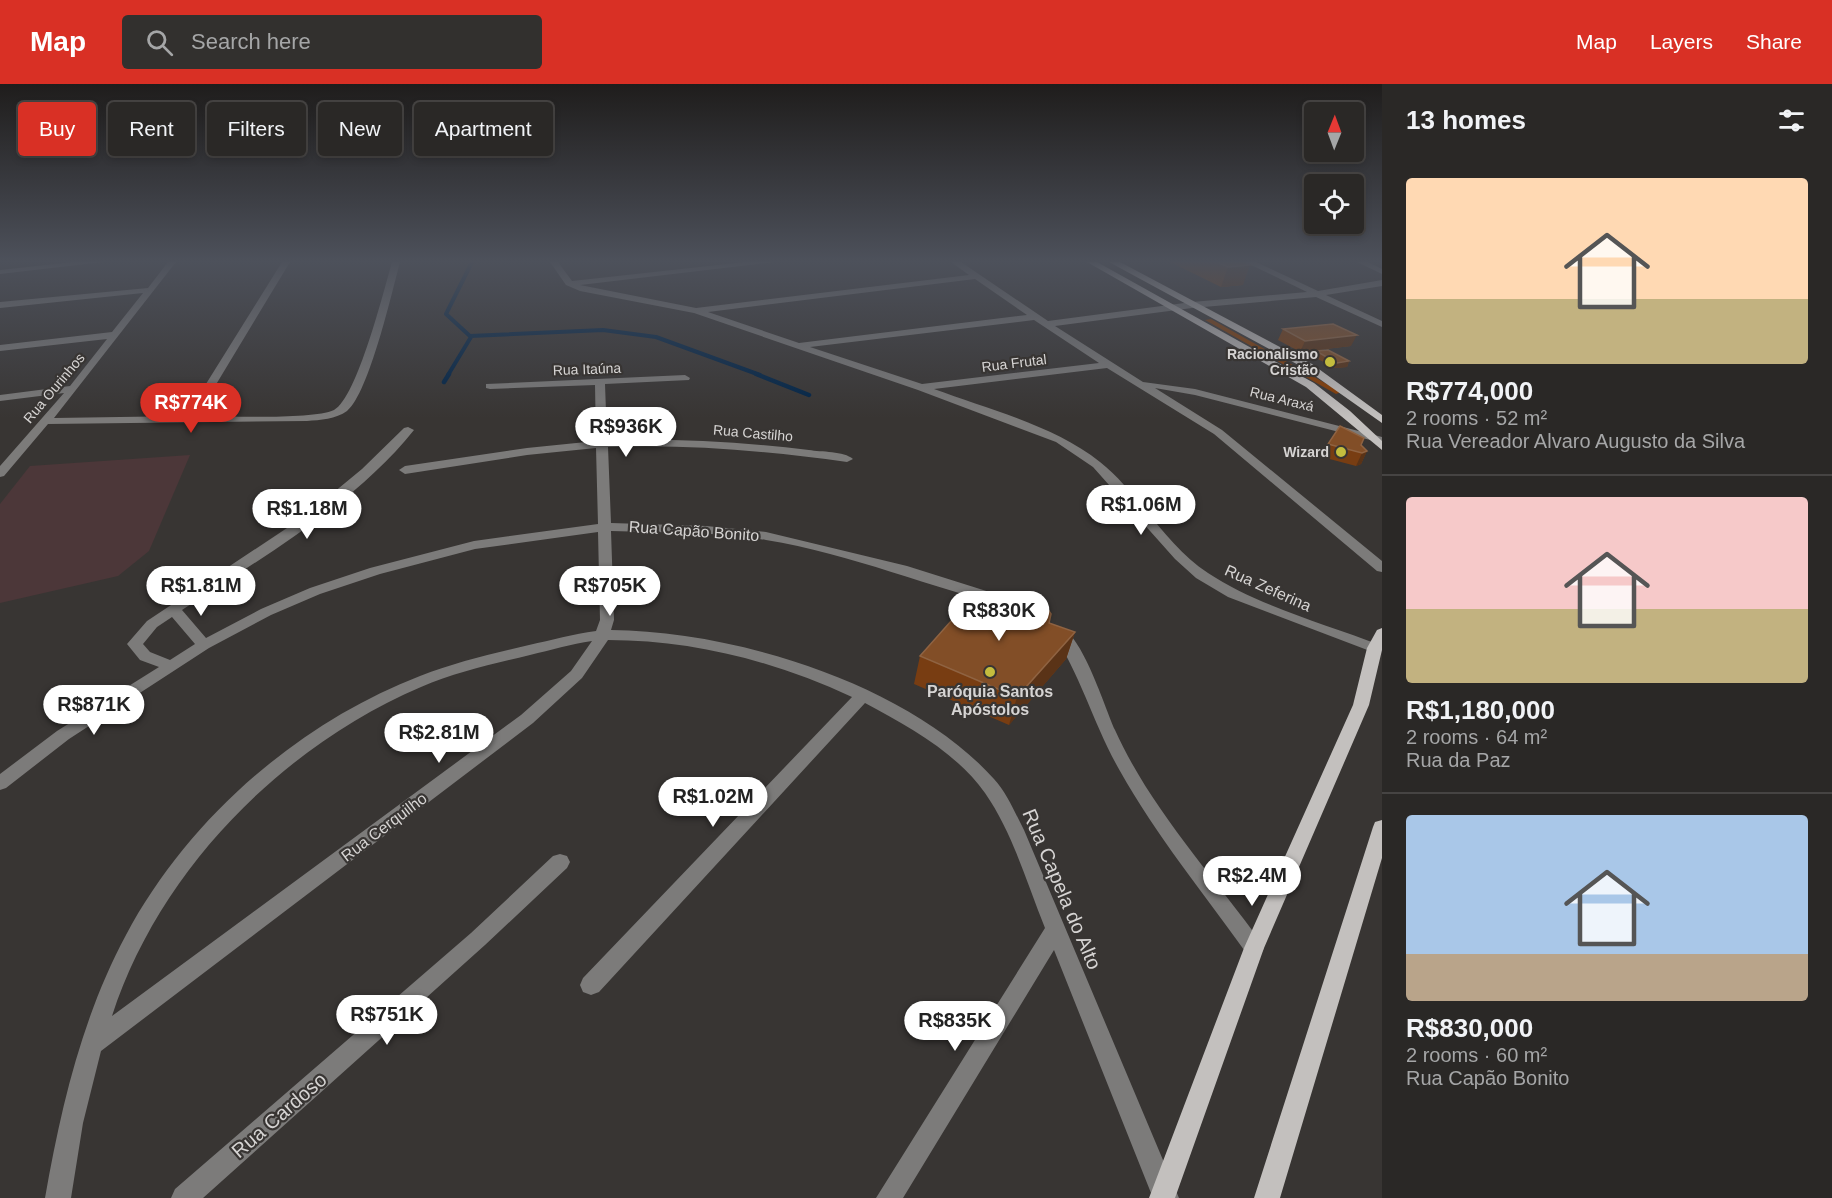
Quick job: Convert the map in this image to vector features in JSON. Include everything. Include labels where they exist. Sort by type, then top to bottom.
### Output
[{"type":"main road","points":[[1180,314],[1303,380],[1380,442]]},
{"type":"main road","points":[[1209,314],[1308,366],[1344,390],[1382,420]]},
{"type":"main road","points":[[1163,1197],[1254,948],[1361,705],[1379,640]]},
{"type":"main road","points":[[1267,1198],[1382,827]]},
{"type":"street","name":"Rua Ourinhos","points":[[0,473],[73,389],[130,314]]},
{"type":"street","points":[[189,420],[254,314]]},
{"type":"street","points":[[44,421],[307,418],[335,413],[346,406],[356,386],[379,314]]},
{"type":"street","name":"Rua Zeferina","points":[[705,314],[922,388],[1060,440],[1079,450],[1097,465],[1179,556],[1201,575],[1233,594],[1379,640]]},
{"type":"street","points":[[1030,314],[1218,432],[1382,568]]},
{"type":"street","points":[[1047,324],[1123,314]]},
{"type":"street","points":[[1360,314],[1382,324]]},
{"type":"street","points":[[796,345],[1033,316]]},
{"type":"street","points":[[0,348],[114,335]]},
{"type":"street","name":"Rua Frutal","points":[[922,388],[1109,365]]},
{"type":"street","name":"Rua Itaúna","points":[[490,386],[685,378]]},
{"type":"street","name":"Rua Cerquilho","points":[[91,1045],[494,745],[549,700],[579,670],[603,635],[606,620],[606,526],[600,383]]},
{"type":"street","name":"Rua Araxá","points":[[1140,383],[1195,392],[1380,442]]},
{"type":"street","points":[[0,398],[73,389]]},
{"type":"street","points":[[172,666],[145,656],[135,644],[152,624],[327,506],[408,430]]},
{"type":"street","name":"Rua Castilho","points":[[405,470],[553,447],[681,442],[742,446],[847,459]]},
{"type":"street","points":[[0,455],[15,453]]},
{"type":"street","name":"Rua Capão Bonito","points":[[0,783],[63,735],[204,645],[276,608],[315,591],[375,571],[474,545],[606,526],[706,530],[766,536],[902,569],[1014,605],[1033,614]]},
{"type":"street","points":[[174,610],[204,645]]},
{"type":"street","points":[[1050,624],[1064,636],[1074,654],[1112,741],[1146,799],[1254,948]]},
{"type":"street","name":"Rua Capela do Alto","points":[[58,1198],[74,1109],[91,1045],[118,974],[151,910],[179,868],[235,806],[279,765],[339,725],[412,686],[480,661],[603,635],[693,641],[740,650],[802,670],[861,697],[928,732],[958,754],[990,786],[1015,830],[1163,1197]]},
{"type":"street","points":[[591,985],[861,697]]},
{"type":"street","name":"Rua Cardoso","points":[[184,1198],[478,939],[560,861]]},
{"type":"street","points":[[889,1198],[1056,928]]},
{"type":"shaded area","points":[[1211,319],[1341,392],[1336,394],[1205,320]]},
{"type":"shaded area","points":[[190,455],[149,551],[118,576],[0,603],[0,504],[30,466]]},
{"type":"building","points":[[1333,324],[1357,335],[1305,341],[1283,329]]},
{"type":"building","points":[[1328,350],[1349,361],[1337,363],[1316,351]]},
{"type":"building","points":[[1340,426],[1364,438],[1361,445],[1367,451],[1362,453],[1328,444]]},
{"type":"building","points":[[975,594],[996,600],[1011,596],[1029,597],[1045,605],[1051,614],[1049,623],[1075,632],[1017,697],[920,656]]},
{"type":"waterway","points":[[446,314],[471,337],[448,375]]},
{"type":"waterway","points":[[470,336],[603,330],[656,337],[760,375]]},
{"type":"waterway","points":[[444,382],[449,374]]},
{"type":"waterway","points":[[756,374],[809,395]]},
{"type":"place","name":"Racionalismo Cristão","points":[[1330,362]]},
{"type":"place","name":"Wizard","points":[[1341,452]]},
{"type":"place","name":"Paróquia Santos Apóstolos","points":[[990,672]]}]
